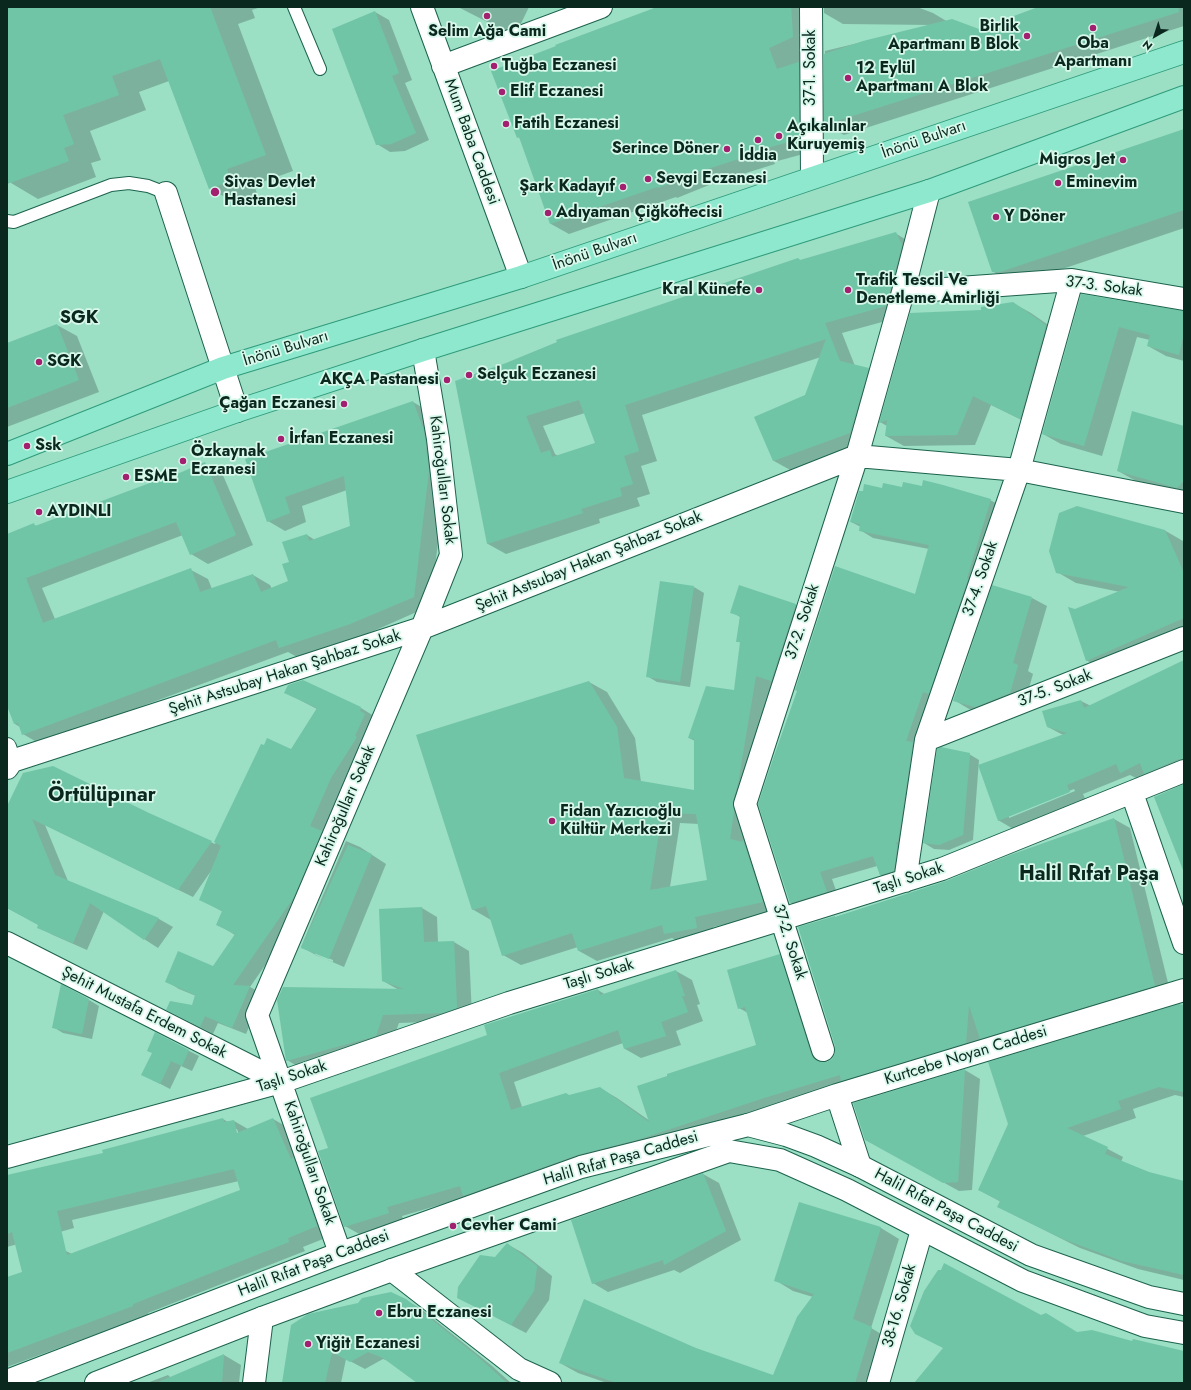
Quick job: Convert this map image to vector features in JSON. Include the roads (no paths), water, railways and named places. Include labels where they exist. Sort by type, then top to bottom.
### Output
[{"type":"main road","name":"İnönü Bulvarı","points":[[7,454],[223,368],[520,277],[1184,52]]},
{"type":"main road","points":[[7,492],[237,411],[423,350],[929,191],[1184,97]]},
{"type":"street","name":"Mum Baba Caddesi","points":[[422,7],[520,277]]},
{"type":"street","points":[[443,66],[601,7]]},
{"type":"street","name":"37-1. Sokak","points":[[811,7],[812,177]]},
{"type":"street","name":"37-2. Sokak","points":[[823,1050],[744,804],[857,456],[903,292],[929,191]]},
{"type":"street","points":[[166,193],[237,411]]},
{"type":"street","name":"37-3. Sokak","points":[[903,292],[1072,280],[1184,299]]},
{"type":"street","name":"37-4. Sokak","points":[[905,881],[926,740],[1019,470],[1072,280]]},
{"type":"street","name":"Kahiroğulları Sokak","points":[[340,1253],[257,1015],[422,628],[451,555],[438,439],[423,350]]},
{"type":"street","name":"Şehit Astsubay Hakan Şahbaz Sokak","points":[[9,759],[422,628],[857,456],[1019,470],[1184,502]]},
{"type":"street","name":"37-5. Sokak","points":[[926,740],[1184,638]]},
{"type":"street","name":"Taşlı Sokak","points":[[7,1156],[281,1082],[509,1003],[942,869],[1184,771]]},
{"type":"street","points":[[1132,793],[1184,943]]},
{"type":"street","name":"Şehit Mustafa Erdem Sokak","points":[[7,943],[281,1082]]},
{"type":"street","name":"Kurtcebe Noyan Caddesi","points":[[748,1125],[837,1095],[1184,990]]},
{"type":"street","points":[[837,1095],[860,1166]]},
{"type":"street","name":"Halil Rıfat Paşa Caddesi","points":[[7,1381],[340,1253],[581,1167],[748,1125],[786,1135],[860,1166],[1031,1255],[1149,1297],[1184,1304]]},
{"type":"street","name":"Halil Rıfat Paşa Caddesi","points":[[96,1383],[262,1318],[392,1270],[729,1151],[780,1160],[847,1190],[1023,1282],[1145,1326],[1184,1333]]},
{"type":"street","name":"38-16. Sokak","points":[[878,1383],[922,1230]]},
{"type":"street","points":[[392,1270],[517,1376],[550,1383]]},
{"type":"street","points":[[254,1383],[262,1318]]},
{"type":"lane","points":[[294,7],[320,69]]},
{"type":"lane","points":[[7,221],[14,222],[111,185],[129,183],[148,186],[166,193]]},
{"type":"place","name":"Selim Ağa Cami","points":[[487,16]]},
{"type":"place","name":"Oba Apartmanı","points":[[1093,28]]},
{"type":"place","name":"Birlik Apartmanı B Blok","points":[[1027,36]]},
{"type":"place","name":"Tuğba Eczanesi","points":[[494,66]]},
{"type":"place","name":"12 Eylül Apartmanı A Blok","points":[[848,78]]},
{"type":"place","name":"Elif Eczanesi","points":[[502,92]]},
{"type":"place","name":"Fatih Eczanesi","points":[[506,124]]},
{"type":"place","name":"Açıkalınlar Kuruyemiş","points":[[779,136]]},
{"type":"place","name":"İddia","points":[[758,140]]},
{"type":"place","name":"Serince Döner","points":[[727,149]]},
{"type":"place","name":"Migros Jet","points":[[1123,160]]},
{"type":"place","name":"Sevgi Eczanesi","points":[[648,179]]},
{"type":"place","name":"Eminevim","points":[[1058,183]]},
{"type":"place","name":"Şark Kadayıf","points":[[623,187]]},
{"type":"place","name":"Sivas Devlet Hastanesi","points":[[215,192]]},
{"type":"place","name":"Adıyaman Çiğköftecisi","points":[[548,213]]},
{"type":"place","name":"Y Döner","points":[[996,217]]},
{"type":"place","name":"Kral Künefe","points":[[759,290]]},
{"type":"place","name":"Trafik Tescil Ve Denetleme Amirliği","points":[[848,290]]},
{"type":"place","name":"SGK","points":[[39,362]]},
{"type":"place","name":"Selçuk Eczanesi","points":[[469,375]]},
{"type":"place","name":"AKÇA Pastanesi","points":[[447,380]]},
{"type":"place","name":"Çağan Eczanesi","points":[[344,404]]},
{"type":"place","name":"İrfan Eczanesi","points":[[281,439]]},
{"type":"place","name":"Ssk","points":[[27,446]]},
{"type":"place","name":"Özkaynak Eczanesi","points":[[183,461]]},
{"type":"place","name":"ESME","points":[[126,477]]},
{"type":"place","name":"AYDINLI","points":[[39,512]]},
{"type":"place","name":"Fidan Yazıcıoğlu Kültür Merkezi","points":[[552,821]]},
{"type":"place","name":"Cevher Cami","points":[[453,1226]]},
{"type":"place","name":"Ebru Eczanesi","points":[[379,1313]]},
{"type":"place","name":"Yiğit Eczanesi","points":[[308,1344]]},
{"type":"district","name":"SGK","points":[[79,319]]},
{"type":"district","name":"Örtülüpınar","points":[[102,796]]},
{"type":"district","name":"Halil Rıfat Paşa","points":[[1089,875]]}]
